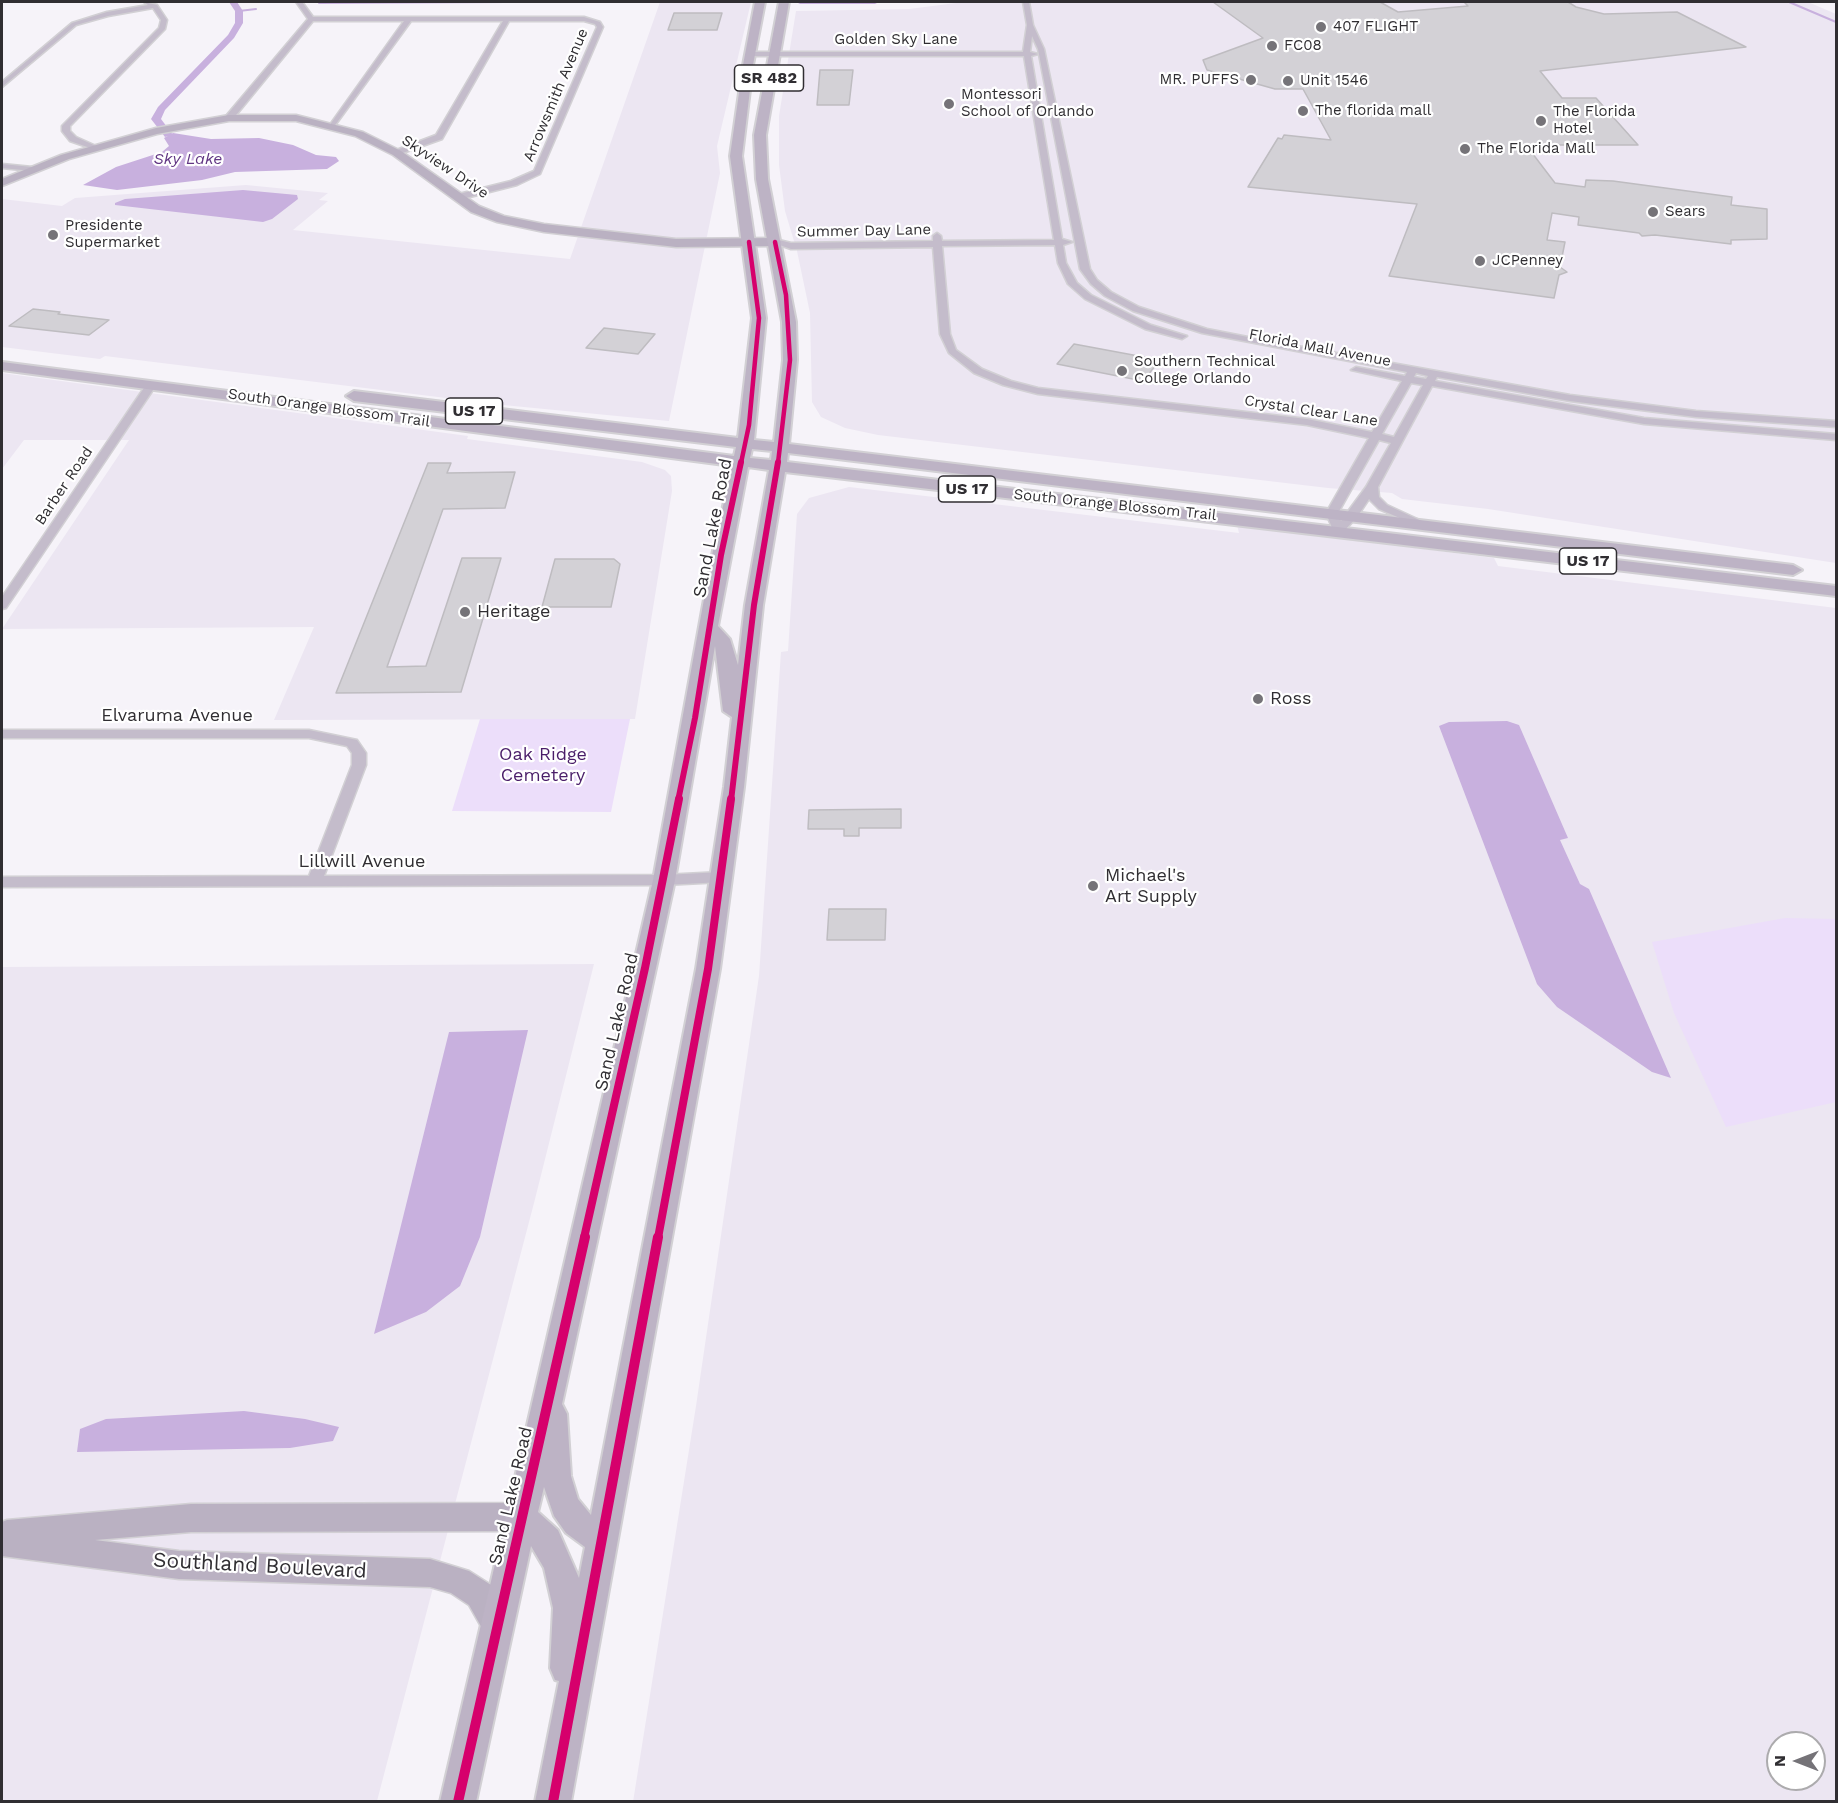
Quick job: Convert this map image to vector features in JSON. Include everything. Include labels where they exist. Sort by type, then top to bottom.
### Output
[{"type":"main road","name":"Sand Lake Road","points":[[458,1802],[664,880],[710,629],[721,555],[742,461],[759,318],[736,156],[760,2]]},
{"type":"main road","name":"SR 482","points":[[553,1802],[708,969],[738,758],[754,605],[781,447],[790,360],[789,322],[760,156],[761,120],[784,2]]},
{"type":"main road","points":[[736,156],[760,156]]},
{"type":"main road","name":"South Orange Blossom Trail","points":[[2,354],[526,435],[1836,591]]},
{"type":"main road","name":"South Orange Blossom Trail","points":[[2,366],[121,380],[192,377],[1353,515],[1836,576]]},
{"type":"main road","points":[[710,629],[721,639],[727,653],[738,758]]},
{"type":"main road","points":[[550,1390],[556,1476],[565,1506],[577,1524],[602,1541]]},
{"type":"main road","points":[[521,1517],[547,1540],[560,1567],[569,1608],[563,1747]]},
{"type":"street","points":[[93,148],[73,139],[66,131],[66,126],[155,39],[164,20],[155,6],[147,2]]},
{"type":"street","points":[[299,2],[311,20]]},
{"type":"street","name":"Florida Mall Avenue","points":[[1026,2],[1030,26],[1041,52],[1085,269],[1094,282],[1108,294],[1136,309],[1205,331],[1413,370],[1431,379],[1644,421],[1836,437]]},
{"type":"street","points":[[2,85],[74,24],[107,14],[155,6]]},
{"type":"street","points":[[333,126],[409,19]]},
{"type":"street","points":[[229,118],[311,20],[507,19],[439,137],[397,153]]},
{"type":"street","name":"Arrowsmith Avenue","points":[[458,197],[514,183],[537,172],[600,27],[593,21],[507,19]]},
{"type":"street","name":"Florida Mall Avenue","points":[[1030,26],[1026,51],[1062,262],[1073,284],[1088,297],[1116,313],[1148,327],[1193,339],[1408,380],[1431,379],[1632,407],[1744,419],[1836,424]]},
{"type":"street","name":"Golden Sky Lane","points":[[751,52],[1041,52]]},
{"type":"street","points":[[1033,89],[1048,89]]},
{"type":"street","name":"Skyview Drive","points":[[2,183],[32,169],[93,148],[174,127],[229,118],[296,118],[359,134],[397,153],[475,209],[501,219],[544,228],[676,243],[775,242]]},
{"type":"street","points":[[2,166],[32,169]]},
{"type":"street","name":"Summer Day Lane","points":[[775,242],[791,246],[937,240],[1079,239]]},
{"type":"street","name":"Crystal Clear Lane","points":[[937,240],[945,334],[952,351],[978,371],[1006,383],[1038,391],[1306,422],[1399,441]]},
{"type":"street","points":[[1413,370],[1332,513],[1339,531],[1372,487],[1431,379]]},
{"type":"street","name":"Barber Road","points":[[2,605],[158,379]]},
{"type":"street","points":[[1372,487],[1374,498],[1383,507],[1422,524]]},
{"type":"street","name":"Elvaruma Avenue","points":[[2,734],[309,734],[352,743],[359,753],[358,765],[314,882]]},
{"type":"street","name":"Lillwill Avenue","points":[[2,882],[664,880],[722,877]]},
{"type":"street","name":"Southland Boulevard","points":[[2,1534],[191,1518],[521,1517]]},
{"type":"street","name":"Southland Boulevard","points":[[2,1542],[179,1565],[430,1574],[458,1581],[480,1595],[498,1626]]},
{"type":"shaded area","points":[[660,2],[751,2],[717,146],[720,173],[669,421],[503,405],[105,356],[100,359],[2,347],[2,199],[62,206],[75,198],[246,185],[328,193],[319,200],[328,201],[293,230],[570,259]]},
{"type":"shaded area","name":"The Florida Mall","points":[[964,2],[1808,2],[1836,14],[1836,563],[1488,509],[1402,499],[1392,493],[1328,488],[878,435],[845,428],[821,417],[812,402],[810,313],[797,251],[785,211],[779,165],[779,116],[796,11],[909,9]]},
{"type":"shaded area","points":[[2,373],[468,436],[467,439],[642,462],[665,470],[671,476],[672,491],[635,719],[274,720],[314,627],[2,629],[129,440],[24,440],[2,469]]},
{"type":"shaded area","points":[[849,487],[1239,533],[1237,525],[1494,558],[1498,566],[1836,608],[1836,1801],[633,1802],[696,1406],[759,976],[781,652],[788,651],[797,514],[809,498]]},
{"type":"shaded area","points":[[594,964],[534,1203],[377,1801],[2,1801],[2,967]]},
{"type":"green space","name":"Oak Ridge Cemetery","points":[[480,719],[630,719],[611,812],[452,811]]},
{"type":"green space","points":[[1785,918],[1836,919],[1836,1102],[1726,1127],[1674,1013],[1652,942]]},
{"type":"water","name":"Sky Lake","points":[[173,133],[211,139],[259,138],[293,145],[316,155],[336,157],[339,161],[327,169],[235,172],[202,180],[117,190],[83,185],[116,167],[162,152],[169,146],[164,138]]},
{"type":"water","points":[[243,190],[297,195],[298,199],[272,219],[263,222],[115,205],[125,199]]},
{"type":"water","points":[[1507,721],[1519,725],[1568,838],[1560,840],[1580,884],[1589,889],[1671,1078],[1652,1072],[1557,1007],[1537,984],[1439,726],[1449,722]]},
{"type":"water","points":[[528,1030],[480,1237],[460,1286],[426,1312],[374,1334],[449,1032]]},
{"type":"water","points":[[244,1411],[305,1419],[339,1427],[333,1441],[290,1448],[77,1452],[80,1429],[106,1419]]},
{"type":"building","name":"The Florida Mall","points":[[1213,2],[1380,2],[1398,12],[1468,6],[1464,2],[1568,2],[1576,7],[1604,14],[1677,12],[1746,47],[1540,71],[1562,98],[1596,98],[1638,145],[1526,145],[1555,183],[1585,187],[1586,180],[1613,181],[1732,197],[1731,205],[1767,209],[1767,239],[1731,240],[1731,244],[1655,235],[1642,236],[1639,233],[1578,225],[1579,217],[1552,213],[1547,240],[1565,242],[1560,267],[1567,272],[1559,275],[1554,298],[1389,276],[1417,204],[1248,187],[1278,138],[1282,139],[1284,135],[1331,140],[1303,89],[1275,89],[1207,70],[1203,60],[1263,38]]},
{"type":"building","points":[[674,13],[722,13],[717,30],[668,30]]},
{"type":"building","points":[[820,70],[853,70],[849,105],[817,105]]},
{"type":"building","points":[[33,309],[109,320],[89,335],[9,326]]},
{"type":"building","points":[[604,328],[655,334],[638,354],[586,348]]},
{"type":"building","name":"Southern Technical College Orlando","points":[[1074,344],[1160,360],[1143,381],[1057,364]]},
{"type":"building","name":"Heritage","points":[[428,463],[451,463],[447,473],[515,472],[505,508],[443,509],[387,667],[426,666],[462,558],[501,558],[461,692],[336,693]]},
{"type":"building","points":[[555,559],[614,559],[620,564],[611,607],[542,607]]},
{"type":"building","points":[[901,809],[901,828],[859,828],[859,836],[844,836],[844,829],[808,829],[809,810]]},
{"type":"building","points":[[829,909],[886,909],[885,940],[827,940]]},
{"type":"waterway","points":[[168,135],[156,119],[161,109],[231,36],[239,23],[239,11],[233,2]]},
{"type":"waterway","points":[[319,3],[507,2]]},
{"type":"waterway","points":[[713,2],[748,2]]},
{"type":"waterway","points":[[800,2],[875,2]]},
{"type":"waterway","points":[[1789,2],[1836,22]]},
{"type":"waterway","points":[[239,11],[256,9]]},
{"type":"cycle path","points":[[458,1802],[645,968],[695,718],[721,555],[749,425],[759,318],[749,242]]},
{"type":"cycle path","points":[[553,1802],[708,969],[722,877],[754,605],[781,447],[790,360],[786,295],[775,242]]},
{"type":"place","name":"407 FLIGHT","points":[[1321,27]]},
{"type":"place","name":"FC08","points":[[1272,46]]},
{"type":"place","name":"MR. PUFFS","points":[[1251,80]]},
{"type":"place","name":"Unit 1546","points":[[1288,81]]},
{"type":"place","name":"Montessori School of Orlando","points":[[949,104]]},
{"type":"place","name":"The florida mall","points":[[1303,111]]},
{"type":"place","name":"The Florida Hotel","points":[[1541,121]]},
{"type":"place","name":"The Florida Mall","points":[[1465,149]]},
{"type":"place","name":"Sears","points":[[1653,212]]},
{"type":"place","name":"Presidente Supermarket","points":[[53,235]]},
{"type":"place","name":"JCPenney","points":[[1480,261]]},
{"type":"place","name":"Southern Technical College Orlando","points":[[1122,371]]},
{"type":"place","name":"Heritage","points":[[465,612]]},
{"type":"place","name":"Ross","points":[[1258,699]]},
{"type":"place","name":"Michael's Art Supply","points":[[1093,886]]}]
